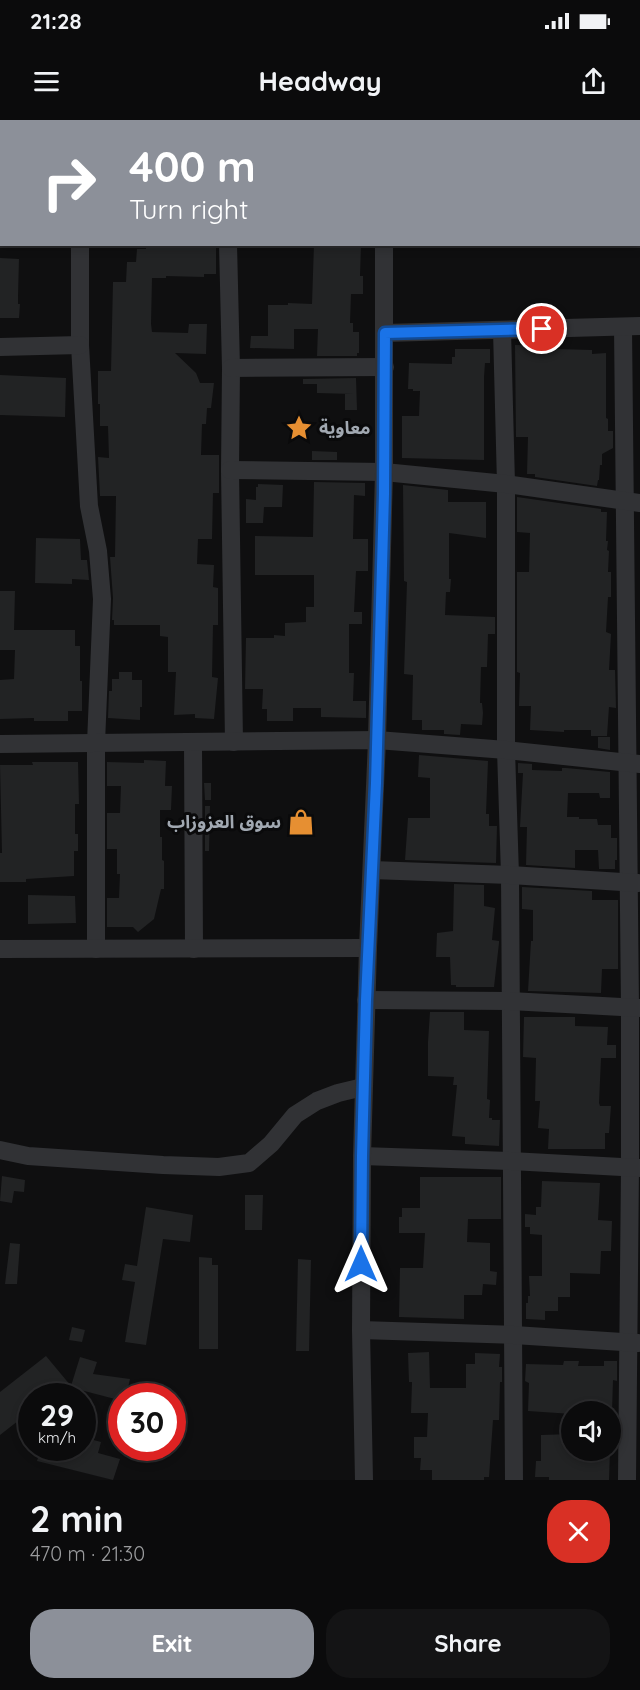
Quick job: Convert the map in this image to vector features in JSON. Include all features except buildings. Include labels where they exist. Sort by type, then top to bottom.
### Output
[{"type":"street","points":[[80,246],[80,345],[89,506],[98,551],[102,599],[96,743],[96,949]]},
{"type":"street","points":[[228,246],[234,742]]},
{"type":"street","points":[[364,1480],[361,1330],[363,1088],[377,740],[384,472],[384,246]]},
{"type":"street","points":[[385,333],[631,327],[635,1167],[634,1343],[627,1480]]},
{"type":"street","points":[[502,330],[506,484],[506,750],[510,875],[514,1480]]},
{"type":"street","points":[[0,347],[80,345]]},
{"type":"street","points":[[231,368],[385,367]]},
{"type":"street","points":[[230,470],[384,472],[506,484],[632,502]]},
{"type":"street","points":[[0,744],[377,740],[633,763]]},
{"type":"street","points":[[193,743],[194,949]]},
{"type":"street","points":[[372,870],[634,882]]},
{"type":"street","points":[[0,949],[368,948]]},
{"type":"street","points":[[366,1000],[510,1001],[635,1007]]},
{"type":"street","points":[[0,1150],[28,1156],[163,1166],[219,1167],[249,1163],[270,1144],[295,1115],[310,1105],[338,1093],[363,1088]]},
{"type":"street","points":[[362,1156],[635,1167]]},
{"type":"street","points":[[361,1330],[514,1335],[634,1343]]},
{"type":"place","name":"معاوية","points":[[299,428]]},
{"type":"place","name":"سوق العزوزاب","points":[[301,822]]},
{"type":"route","points":[[361,1264],[366,1000],[376,783],[384,494],[385,333],[542,329]]}]
